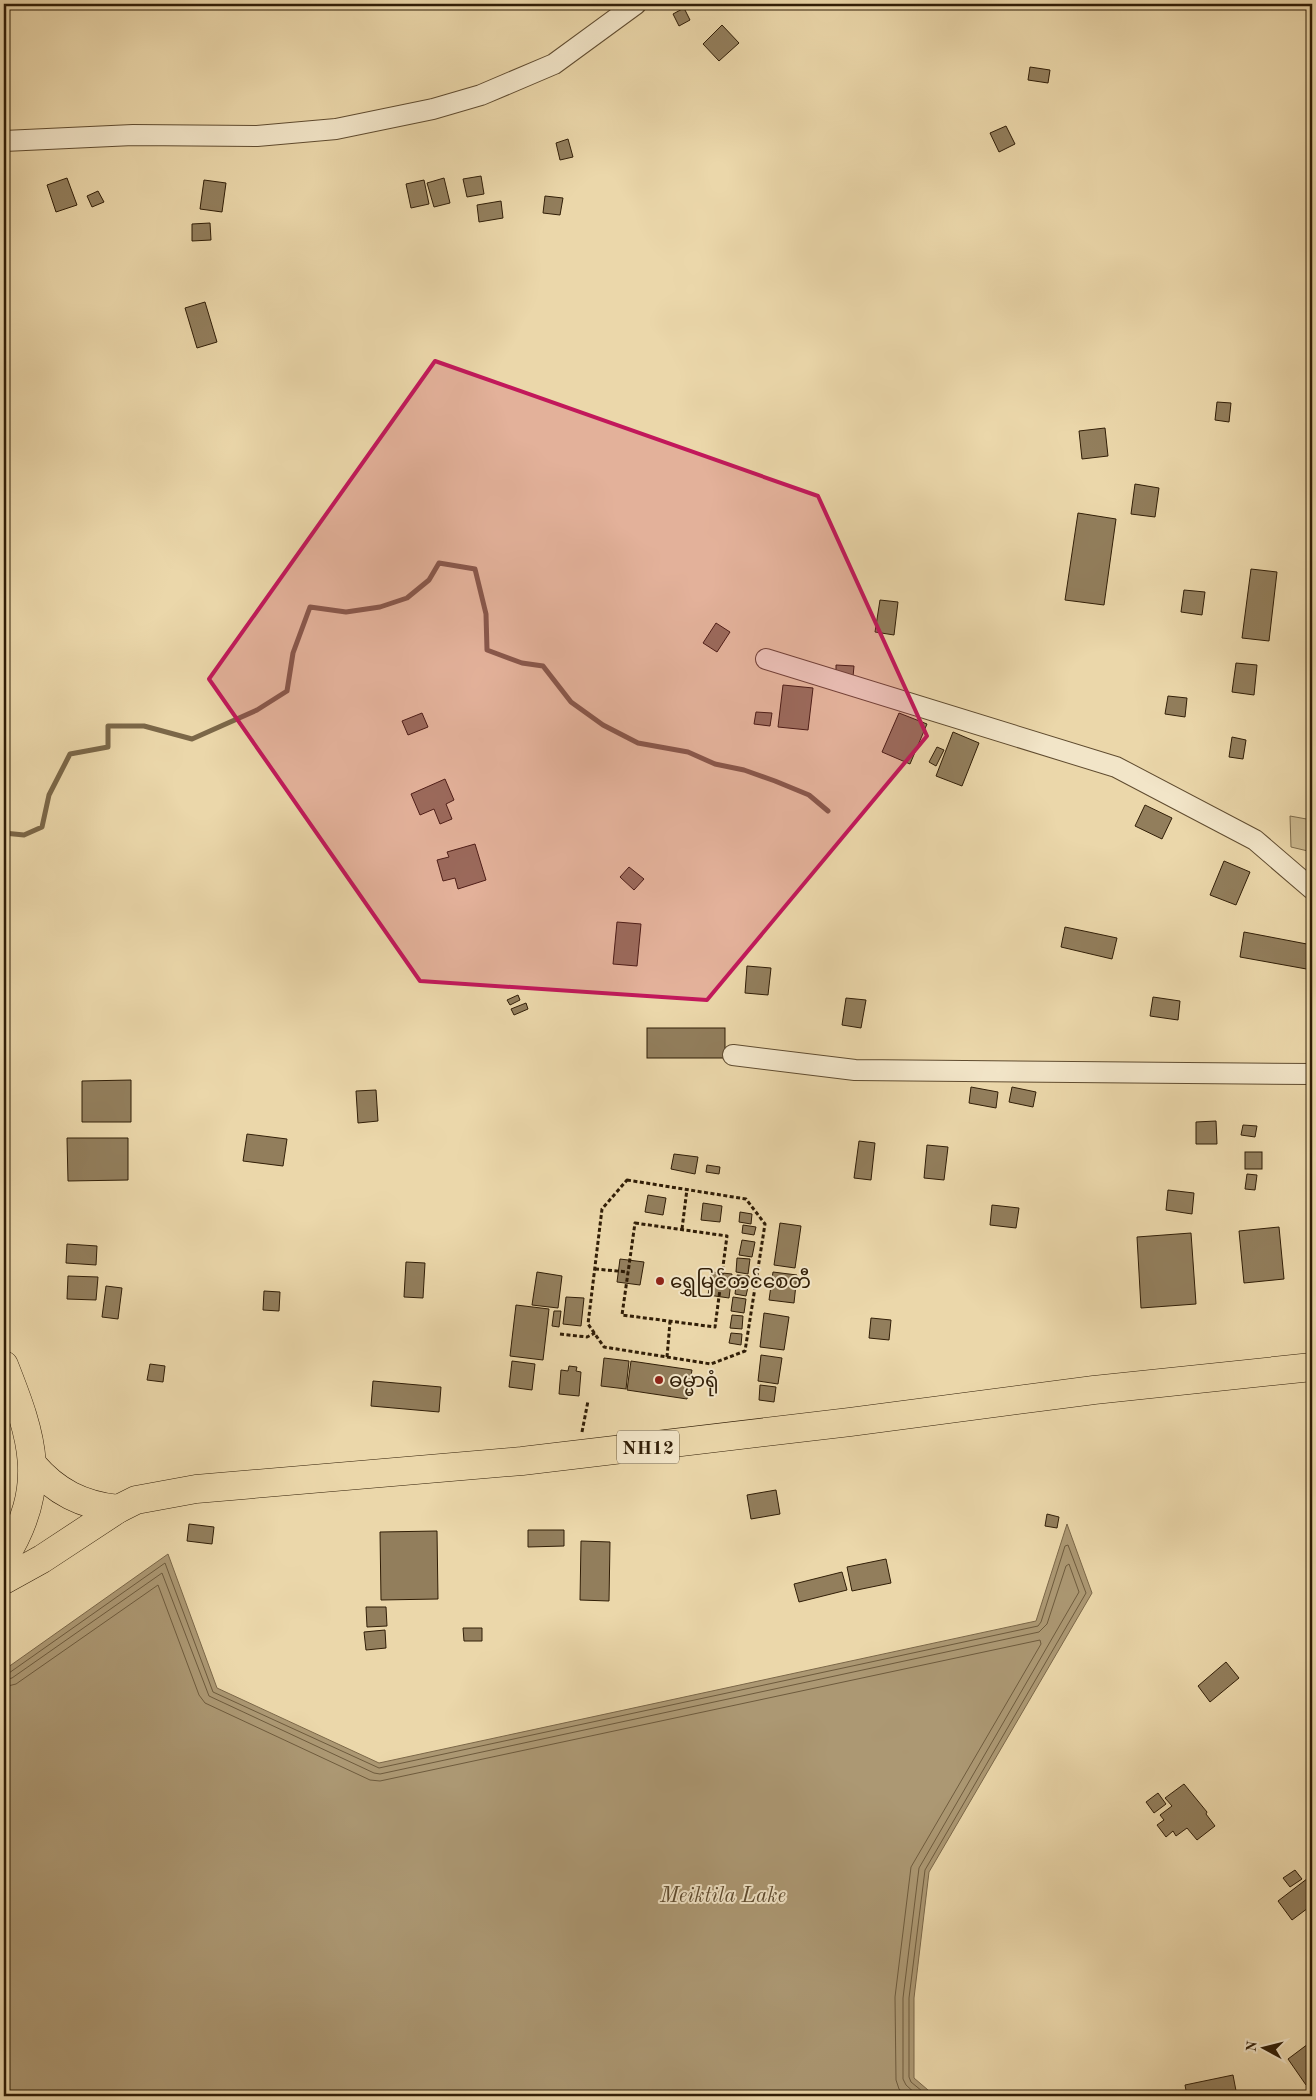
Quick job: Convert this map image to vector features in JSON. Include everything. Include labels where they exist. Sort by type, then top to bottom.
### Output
[{"type":"highway","points":[[4,1365],[21,1407],[30,1440],[33,1464],[27,1508],[18,1533],[4,1558]]},
{"type":"highway","name":"NH12","points":[[4,1580],[42,1559],[118,1509],[136,1500],[196,1489],[577,1455],[1094,1390],[1312,1367]]},
{"type":"highway","points":[[33,1464],[44,1477],[70,1497],[85,1503],[118,1509]]},
{"type":"street","points":[[4,141],[133,135],[257,136],[336,129],[432,109],[481,95],[554,64],[636,4]]},
{"type":"street","points":[[766,659],[1116,767],[1255,840],[1312,888]]},
{"type":"street","points":[[733,1055],[855,1070],[1312,1074]]},
{"type":"path","points":[[627,1180],[687,1189],[746,1199],[765,1224],[745,1352],[711,1364],[604,1347],[588,1324],[602,1209],[627,1180]]},
{"type":"path","points":[[682,1229],[687,1189]]},
{"type":"path","points":[[635,1223],[727,1236],[715,1328],[622,1315],[628,1272],[635,1223]]},
{"type":"path","points":[[594,1269],[628,1272]]},
{"type":"path","points":[[721,1281],[755,1285]]},
{"type":"path","points":[[667,1357],[670,1322]]},
{"type":"path","points":[[560,1334],[587,1337],[595,1333]]},
{"type":"path","points":[[577,1455],[588,1401]]},
{"type":"highlighted area","points":[[435,361],[818,496],[927,736],[707,1000],[420,981],[209,679]]},
{"type":"shaded area","points":[[1290,816],[1312,820],[1312,852],[1291,847]]},
{"type":"water","name":"Meiktila Lake","points":[[1067,1524],[1092,1593],[929,1872],[914,1998],[914,2078],[935,2096],[4,2096],[4,1670],[168,1554],[217,1688],[379,1763],[1036,1621]]},
{"type":"building","points":[[684,8],[690,20],[679,26],[673,14]]},
{"type":"building","points":[[722,25],[739,43],[719,61],[703,44]]},
{"type":"building","points":[[1030,67],[1050,70],[1048,83],[1028,80]]},
{"type":"building","points":[[1006,126],[1015,144],[999,152],[990,133]]},
{"type":"building","points":[[568,139],[573,157],[560,160],[556,143]]},
{"type":"building","points":[[481,176],[484,194],[467,197],[463,179]]},
{"type":"building","points":[[67,178],[77,205],[56,212],[47,185]]},
{"type":"building","points":[[444,178],[450,203],[434,207],[427,183]]},
{"type":"building","points":[[204,180],[226,183],[222,212],[200,209]]},
{"type":"building","points":[[424,180],[429,204],[411,208],[406,184]]},
{"type":"building","points":[[98,191],[104,202],[92,207],[87,196]]},
{"type":"building","points":[[545,196],[563,198],[560,215],[543,213]]},
{"type":"building","points":[[501,201],[503,218],[479,222],[477,205]]},
{"type":"building","points":[[210,223],[211,240],[192,241],[192,224]]},
{"type":"building","points":[[205,302],[217,342],[197,348],[185,308]]},
{"type":"building","points":[[1217,402],[1231,403],[1229,422],[1215,420]]},
{"type":"building","points":[[1105,428],[1108,456],[1082,459],[1079,431]]},
{"type":"building","points":[[1135,484],[1159,488],[1155,517],[1131,514]]},
{"type":"building","points":[[1078,513],[1116,519],[1104,605],[1065,600]]},
{"type":"building","points":[[1251,569],[1277,572],[1269,641],[1242,638]]},
{"type":"building","points":[[1184,590],[1205,592],[1202,615],[1181,612]]},
{"type":"building","points":[[880,600],[898,602],[894,635],[875,632]]},
{"type":"building","points":[[716,623],[730,632],[717,652],[703,643]]},
{"type":"building","points":[[1236,663],[1257,665],[1254,695],[1232,692]]},
{"type":"building","points":[[836,665],[854,666],[853,677],[836,675]]},
{"type":"building","points":[[783,685],[813,688],[808,730],[778,727]]},
{"type":"building","points":[[1168,696],[1187,698],[1185,717],[1165,714]]},
{"type":"building","points":[[756,712],[772,713],[770,726],[754,724]]},
{"type":"building","points":[[422,713],[428,727],[408,735],[402,721]]},
{"type":"building","points":[[899,713],[927,724],[910,764],[882,752]]},
{"type":"building","points":[[953,732],[979,743],[962,786],[936,776]]},
{"type":"building","points":[[1232,737],[1246,740],[1243,759],[1229,757]]},
{"type":"building","points":[[937,747],[944,750],[936,766],[929,762]]},
{"type":"building","points":[[445,779],[454,800],[446,804],[452,819],[440,824],[434,809],[420,815],[411,794]]},
{"type":"building","points":[[1145,805],[1172,818],[1162,839],[1135,826]]},
{"type":"building","points":[[475,844],[486,880],[458,889],[455,878],[443,881],[437,860],[449,857],[447,852]]},
{"type":"building","points":[[1224,861],[1250,872],[1236,905],[1210,895]]},
{"type":"building","points":[[629,867],[644,879],[634,890],[620,877]]},
{"type":"building","points":[[617,922],[641,924],[637,966],[613,964]]},
{"type":"building","points":[[1065,927],[1117,938],[1112,959],[1061,947]]},
{"type":"building","points":[[1244,932],[1312,945],[1312,970],[1240,957]]},
{"type":"building","points":[[747,966],[771,968],[768,995],[745,993]]},
{"type":"building","points":[[518,995],[520,1000],[510,1005],[507,1000]]},
{"type":"building","points":[[1153,997],[1180,1001],[1178,1020],[1150,1016]]},
{"type":"building","points":[[846,998],[866,1000],[861,1028],[842,1025]]},
{"type":"building","points":[[526,1003],[528,1009],[514,1015],[511,1009]]},
{"type":"building","points":[[647,1028],[725,1028],[725,1058],[647,1058]]},
{"type":"building","points":[[131,1080],[131,1122],[82,1122],[82,1081]]},
{"type":"building","points":[[971,1087],[998,1092],[996,1108],[969,1103]]},
{"type":"building","points":[[1012,1087],[1036,1092],[1033,1107],[1009,1102]]},
{"type":"building","points":[[376,1090],[378,1121],[358,1123],[356,1091]]},
{"type":"building","points":[[1216,1121],[1217,1144],[1196,1144],[1196,1122]]},
{"type":"building","points":[[1243,1125],[1257,1126],[1255,1137],[1241,1135]]},
{"type":"building","points":[[247,1134],[287,1139],[283,1166],[243,1161]]},
{"type":"building","points":[[67,1138],[128,1138],[128,1180],[68,1181]]},
{"type":"building","points":[[859,1141],[875,1143],[871,1180],[854,1178]]},
{"type":"building","points":[[927,1145],[948,1147],[944,1180],[924,1178]]},
{"type":"building","points":[[1245,1152],[1262,1152],[1262,1169],[1245,1169]]},
{"type":"building","points":[[674,1154],[698,1157],[695,1174],[671,1169]]},
{"type":"building","points":[[707,1165],[720,1167],[719,1174],[706,1172]]},
{"type":"building","points":[[1247,1174],[1257,1175],[1255,1190],[1245,1189]]},
{"type":"building","points":[[1168,1190],[1194,1193],[1192,1214],[1166,1210]]},
{"type":"building","points":[[648,1195],[666,1198],[663,1215],[645,1212]]},
{"type":"building","points":[[703,1203],[722,1206],[720,1222],[701,1220]]},
{"type":"building","points":[[992,1205],[1019,1208],[1016,1228],[990,1225]]},
{"type":"building","points":[[740,1212],[752,1214],[751,1224],[739,1222]]},
{"type":"building","points":[[780,1223],[801,1226],[795,1268],[774,1265]]},
{"type":"building","points":[[743,1225],[756,1227],[754,1235],[742,1233]]},
{"type":"building","points":[[1279,1227],[1284,1279],[1244,1283],[1239,1231]]},
{"type":"building","points":[[1191,1233],[1196,1304],[1141,1308],[1137,1237]]},
{"type":"building","points":[[742,1240],[755,1242],[752,1257],[739,1255]]},
{"type":"building","points":[[67,1244],[97,1246],[96,1265],[66,1263]]},
{"type":"building","points":[[737,1258],[750,1259],[748,1274],[736,1272]]},
{"type":"building","points":[[620,1259],[644,1262],[640,1285],[617,1282]]},
{"type":"building","points":[[406,1262],[425,1263],[423,1298],[404,1297]]},
{"type":"building","points":[[537,1272],[562,1276],[558,1308],[532,1305]]},
{"type":"building","points":[[712,1272],[732,1274],[729,1298],[708,1295]]},
{"type":"building","points":[[773,1272],[797,1275],[794,1303],[769,1300]]},
{"type":"building","points":[[737,1275],[749,1276],[749,1283],[736,1281]]},
{"type":"building","points":[[68,1276],[98,1277],[96,1300],[67,1299]]},
{"type":"building","points":[[106,1286],[122,1288],[118,1319],[102,1317]]},
{"type":"building","points":[[736,1286],[748,1287],[746,1296],[735,1294]]},
{"type":"building","points":[[264,1291],[280,1292],[279,1311],[263,1310]]},
{"type":"building","points":[[566,1297],[584,1298],[581,1326],[563,1324]]},
{"type":"building","points":[[733,1297],[746,1299],[744,1313],[731,1311]]},
{"type":"building","points":[[516,1305],[549,1309],[543,1360],[510,1356]]},
{"type":"building","points":[[554,1311],[561,1311],[559,1327],[552,1326]]},
{"type":"building","points":[[764,1313],[789,1317],[784,1350],[760,1347]]},
{"type":"building","points":[[732,1315],[743,1316],[742,1329],[730,1328]]},
{"type":"building","points":[[871,1318],[891,1320],[889,1340],[869,1338]]},
{"type":"building","points":[[731,1333],[742,1334],[741,1345],[729,1343]]},
{"type":"building","points":[[761,1355],[782,1358],[778,1384],[758,1381]]},
{"type":"building","points":[[604,1358],[629,1361],[626,1389],[601,1386]]},
{"type":"building","points":[[512,1361],[535,1364],[532,1390],[509,1387]]},
{"type":"building","name":"ဓမ္မာရုံ","points":[[631,1361],[692,1370],[687,1399],[627,1390]]},
{"type":"building","points":[[150,1364],[165,1366],[163,1382],[147,1380]]},
{"type":"building","points":[[569,1366],[577,1367],[576,1371],[581,1372],[579,1396],[559,1394],[561,1370],[568,1371]]},
{"type":"building","points":[[373,1381],[441,1387],[439,1412],[371,1406]]},
{"type":"building","points":[[760,1385],[776,1387],[774,1402],[759,1400]]},
{"type":"building","points":[[776,1490],[780,1514],[751,1519],[747,1495]]},
{"type":"building","points":[[1047,1514],[1059,1517],[1057,1528],[1045,1526]]},
{"type":"building","points":[[189,1524],[214,1527],[212,1544],[187,1541]]},
{"type":"building","points":[[528,1530],[564,1530],[564,1546],[528,1547]]},
{"type":"building","points":[[437,1531],[438,1599],[381,1600],[380,1532]]},
{"type":"building","points":[[581,1541],[610,1542],[609,1601],[580,1600]]},
{"type":"building","points":[[886,1559],[891,1583],[852,1591],[847,1567]]},
{"type":"building","points":[[842,1572],[847,1590],[799,1602],[794,1584]]},
{"type":"building","points":[[366,1607],[386,1607],[387,1626],[367,1627]]},
{"type":"building","points":[[463,1628],[482,1628],[482,1641],[464,1641]]},
{"type":"building","points":[[385,1630],[386,1648],[366,1650],[364,1632]]},
{"type":"building","points":[[1226,1662],[1239,1678],[1210,1702],[1198,1686]]},
{"type":"building","points":[[1184,1784],[1207,1812],[1206,1814],[1215,1826],[1197,1840],[1187,1828],[1176,1836],[1173,1831],[1166,1837],[1157,1825],[1164,1820],[1160,1815],[1172,1806],[1165,1798]]},
{"type":"building","points":[[1158,1793],[1166,1804],[1154,1813],[1146,1802]]},
{"type":"building","points":[[1295,1870],[1302,1879],[1290,1887],[1283,1878]]},
{"type":"building","points":[[1312,1875],[1312,1905],[1292,1920],[1278,1901]]},
{"type":"building","points":[[1312,2041],[1312,2080],[1306,2085],[1288,2059]]},
{"type":"building","points":[[1233,2075],[1237,2096],[1187,2096],[1185,2085]]},
{"type":"waterway","points":[[4,833],[24,835],[42,827],[49,795],[70,754],[108,747],[108,726],[144,726],[192,739],[257,710],[287,691],[293,653],[310,607],[346,612],[380,607],[407,598],[429,580],[439,563],[475,569],[486,614],[487,650],[522,663],[543,666],[571,702],[603,725],[638,743],[688,752],[715,764],[744,770],[775,781],[809,795],[828,811]]},
{"type":"place","name":"ရွှေမြင်တင်စေတီ","points":[[660,1281]]},
{"type":"place","name":"ဓမ္မာရုံ","points":[[659,1380]]}]
